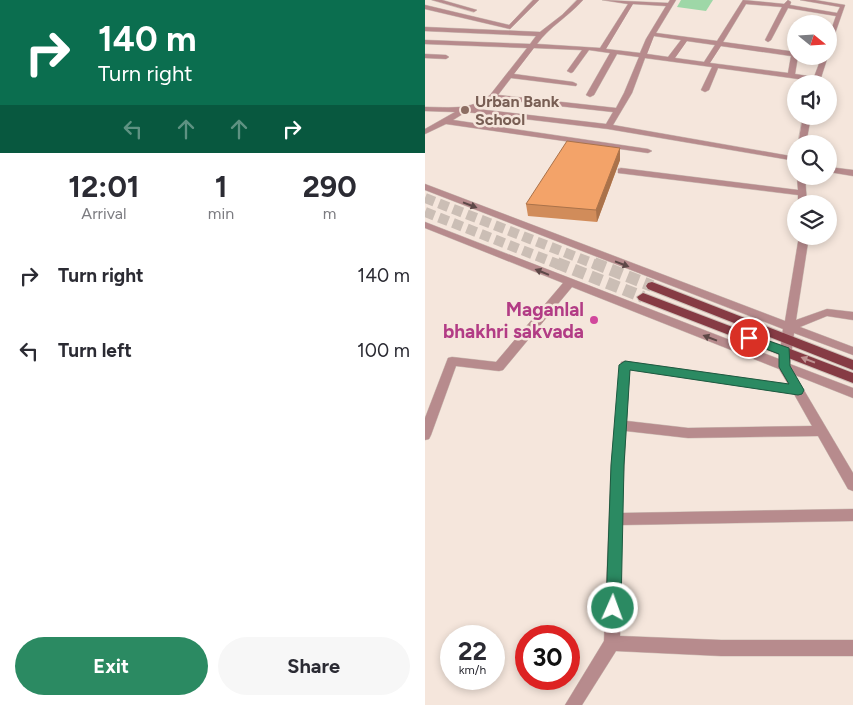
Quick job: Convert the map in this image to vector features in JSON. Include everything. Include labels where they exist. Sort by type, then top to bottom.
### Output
[{"type":"main road","points":[[655,282],[668,293],[853,365]]},
{"type":"main road","points":[[643,297],[787,340],[853,378]]},
{"type":"street","points":[[435,0],[473,10]]},
{"type":"street","points":[[510,27],[536,0]]},
{"type":"street","points":[[425,132],[465,110],[485,105],[493,98],[541,34],[565,16],[580,0]]},
{"type":"street","points":[[605,0],[672,3]]},
{"type":"street","points":[[803,0],[843,6],[837,21]]},
{"type":"street","points":[[706,64],[745,1],[787,3],[839,15]]},
{"type":"street","points":[[603,50],[631,2]]},
{"type":"street","points":[[608,127],[628,92],[653,34],[672,3]]},
{"type":"street","points":[[768,40],[787,3]]},
{"type":"street","points":[[428,10],[541,34]]},
{"type":"street","points":[[425,29],[541,34]]},
{"type":"street","points":[[455,43],[463,31]]},
{"type":"street","points":[[653,34],[719,43],[746,59],[768,61],[789,75]]},
{"type":"street","points":[[671,58],[686,38]]},
{"type":"street","points":[[425,42],[587,48],[643,54],[716,66],[746,59],[768,61],[795,54],[791,75]]},
{"type":"street","points":[[571,71],[587,48]]},
{"type":"street","points":[[590,95],[615,51]]},
{"type":"street","points":[[425,56],[446,57]]},
{"type":"street","points":[[705,90],[716,66]]},
{"type":"street","points":[[510,76],[573,84]]},
{"type":"street","points":[[493,98],[617,110]]},
{"type":"street","points":[[425,109],[465,110],[608,127],[787,157]]},
{"type":"street","points":[[444,121],[648,151]]},
{"type":"street","points":[[621,171],[802,194],[802,185]]},
{"type":"street","points":[[837,171],[853,173]]},
{"type":"street","points":[[425,187],[655,282],[787,340],[853,350]]},
{"type":"street","points":[[425,226],[853,393]]},
{"type":"street","points":[[803,245],[787,340],[785,367],[853,486]]},
{"type":"street","points":[[425,435],[452,361],[499,367],[569,283]]},
{"type":"street","points":[[638,310],[660,303]]},
{"type":"street","points":[[787,340],[821,312],[843,312],[853,316]]},
{"type":"street","points":[[573,705],[612,643],[616,519],[625,365],[798,390]]},
{"type":"street","points":[[621,425],[688,433],[822,431]]},
{"type":"street","points":[[616,519],[853,515]]},
{"type":"street","points":[[612,643],[721,648],[853,648]]},
{"type":"green space","points":[[681,0],[713,0],[706,11],[677,7]]},
{"type":"building","points":[[567,141],[620,148],[596,210],[526,204]]},
{"type":"tunnel","points":[[425,198],[597,265]]},
{"type":"tunnel","points":[[425,212],[560,265]]},
{"type":"tunnel","points":[[557,263],[643,297]]},
{"type":"tunnel","points":[[594,263],[652,286]]},
{"type":"place","name":"Urban Bank School","points":[[465,110]]},
{"type":"place","name":"Maganlal bhakhri sakvada","points":[[594,320]]},
{"type":"route","points":[[613,608],[617,465],[625,365],[798,390],[785,367],[785,352],[749,338]]}]
